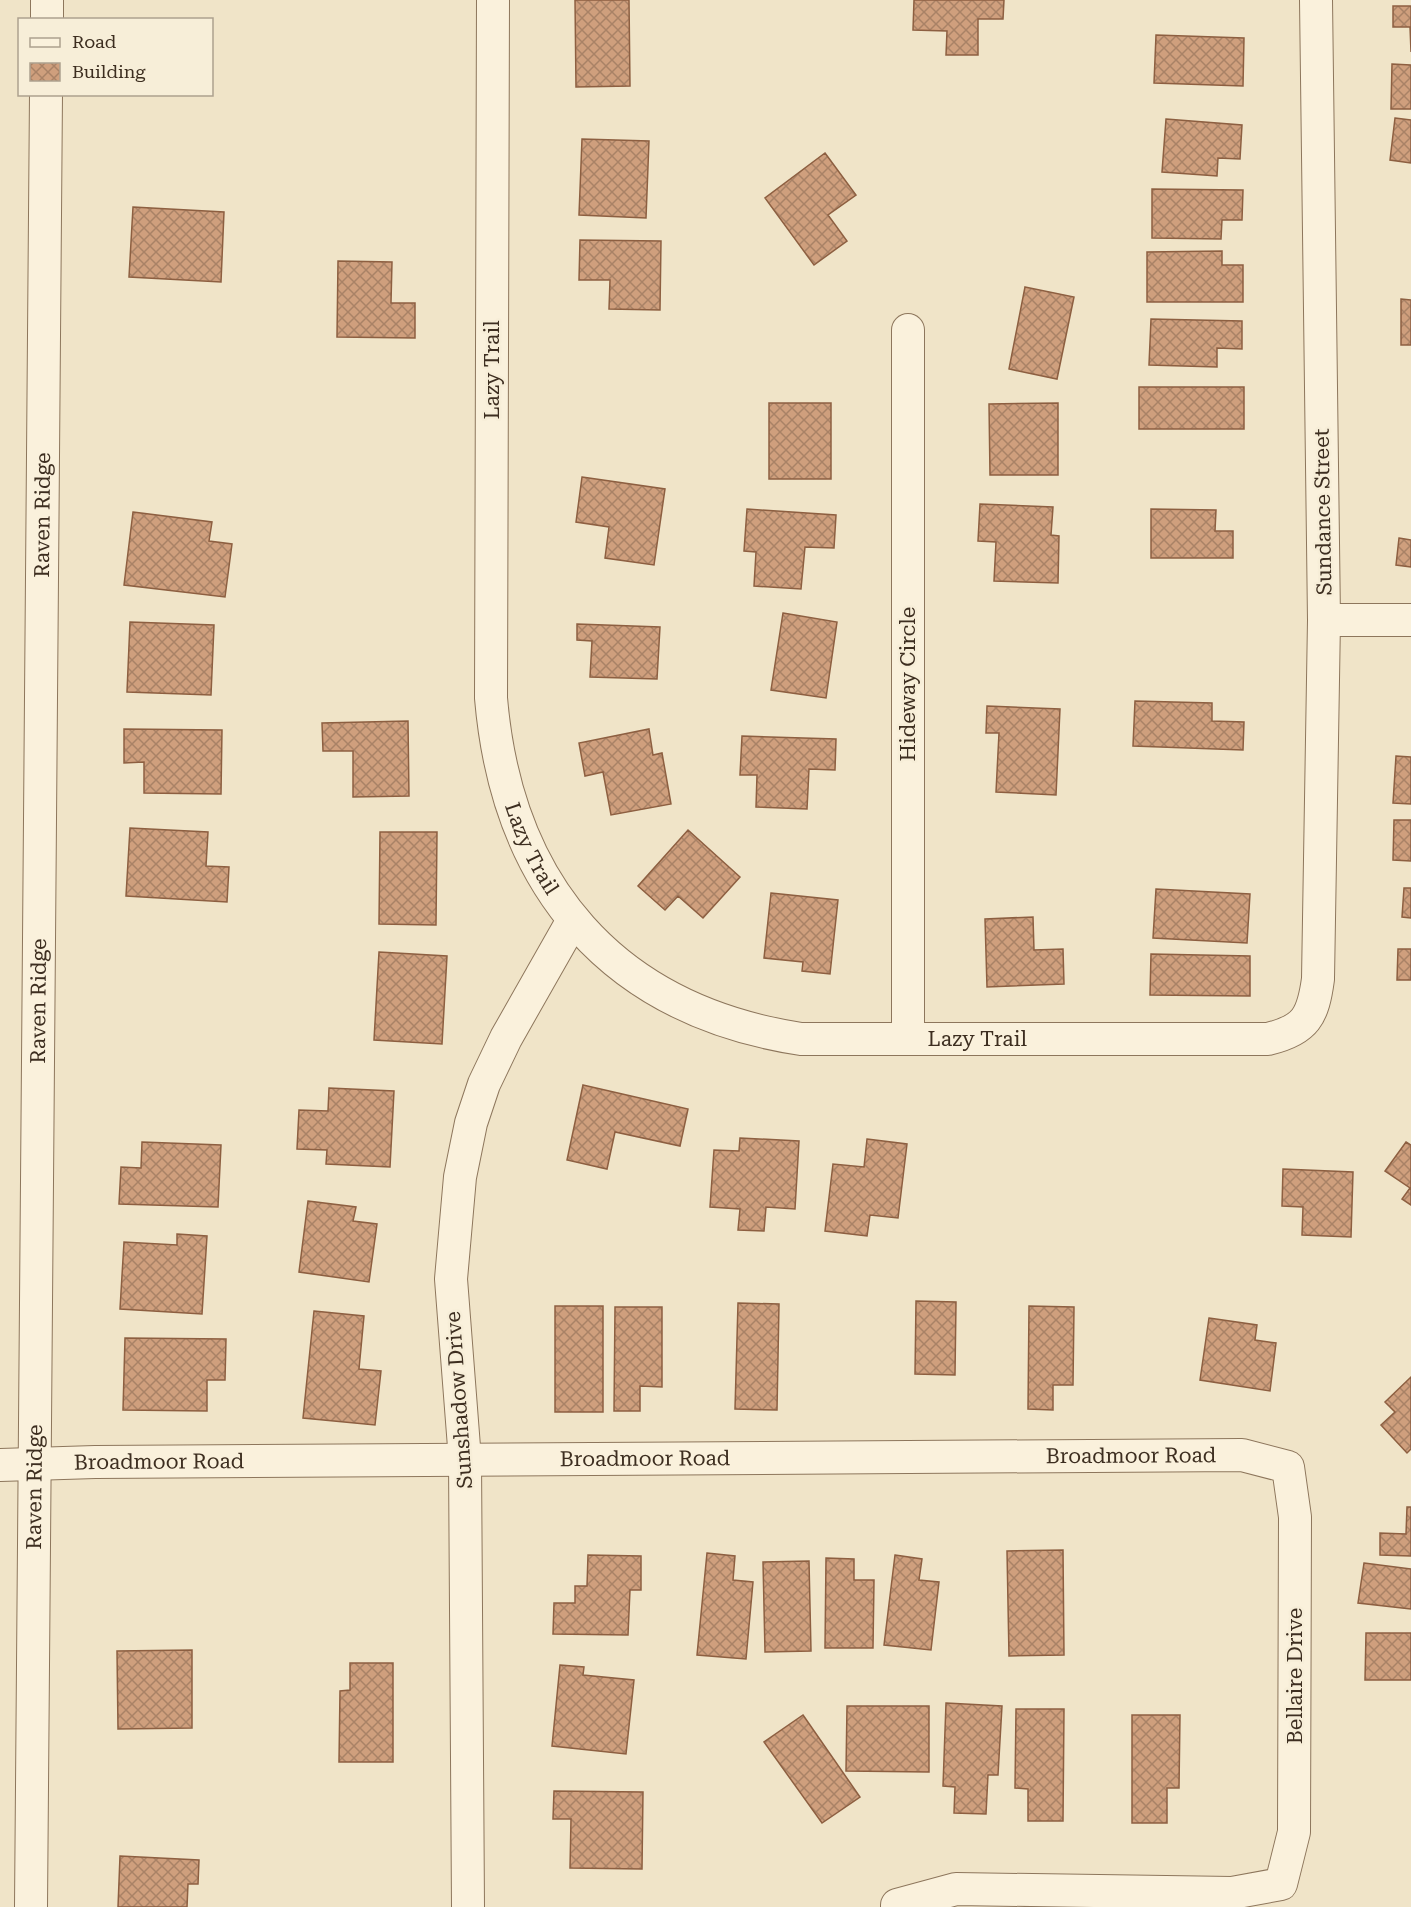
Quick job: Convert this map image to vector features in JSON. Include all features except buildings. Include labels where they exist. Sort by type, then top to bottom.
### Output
[{"type":"street","points":[[47,0],[47,18]]},
{"type":"street","name":"Lazy Trail","points":[[493,0],[491,698],[495,741],[503,779],[517,821],[533,858],[573,920],[628,971],[675,1000],[748,1029],[801,1039],[908,1037],[1268,1039],[1287,1035],[1307,1022]]},
{"type":"street","name":"Sundance Street","points":[[1307,1022],[1315,1000],[1318,979],[1324,620],[1316,0]]},
{"type":"street","name":"Raven Ridge","points":[[31,1907],[46,96]]},
{"type":"street","name":"Hideway Circle","points":[[908,330],[908,1037]]},
{"type":"street","points":[[1324,620],[1411,620]]},
{"type":"street","name":"Sunshadow Drive","points":[[468,1907],[465,1460],[451,1279],[462,1166],[471,1123],[484,1084],[506,1038],[573,920]]},
{"type":"street","name":"Broadmoor Road","points":[[0,1465],[1242,1455],[1288,1467]]},
{"type":"street","name":"Bellaire Drive","points":[[897,1906],[956,1889],[1232,1893],[1281,1884],[1294,1832],[1295,1517],[1288,1467]]}]
